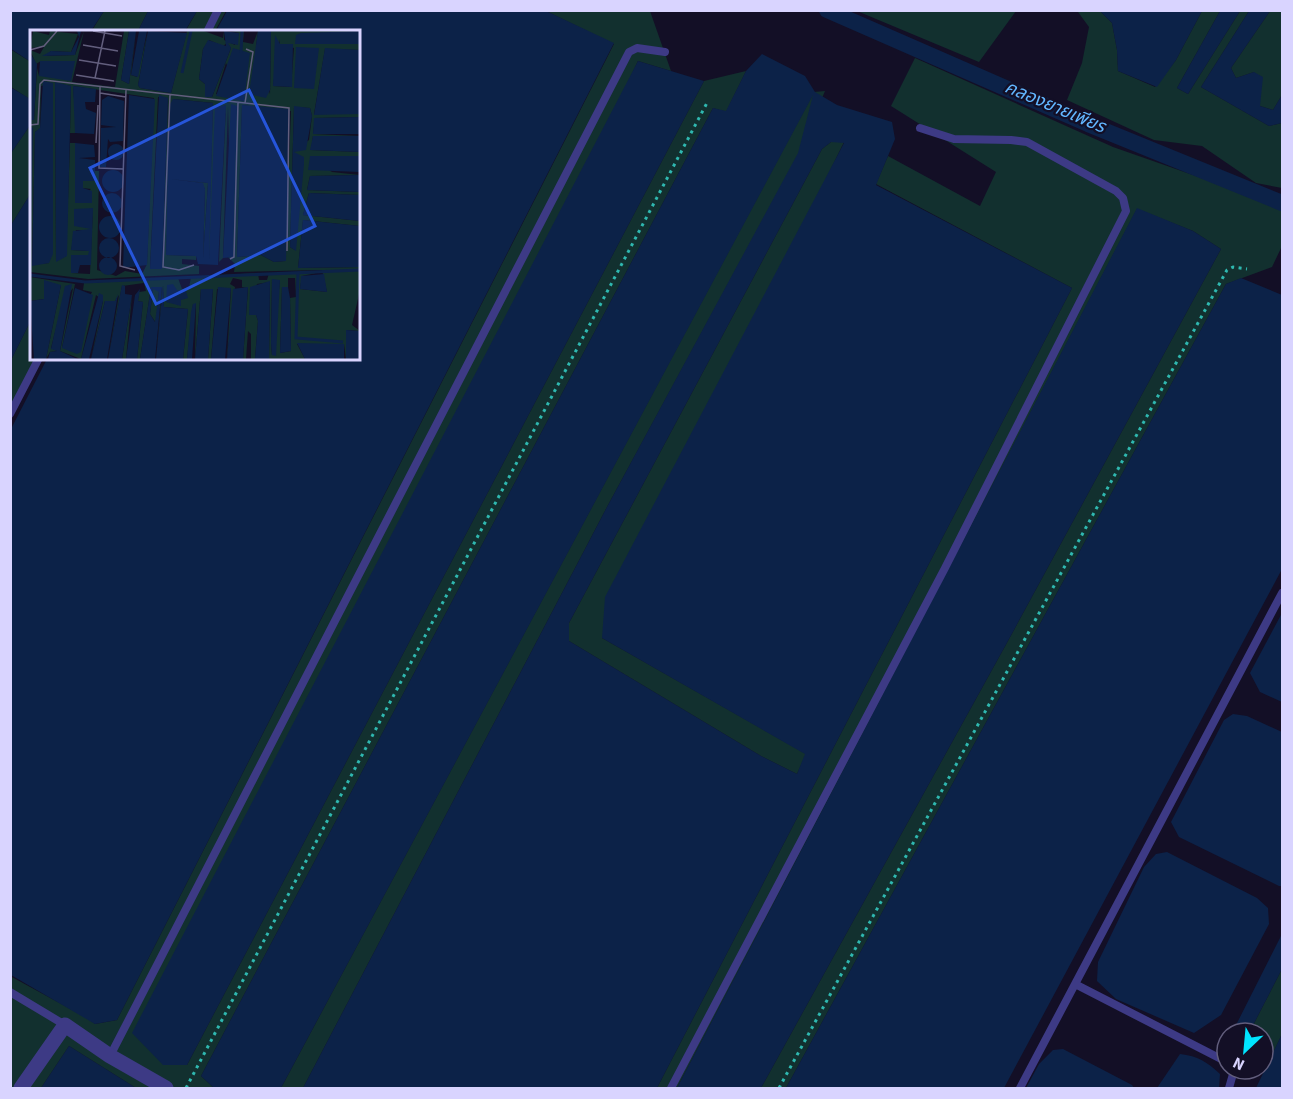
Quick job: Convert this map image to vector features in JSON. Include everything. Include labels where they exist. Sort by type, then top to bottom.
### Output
[{"type":"street","points":[[21,1089],[65,1025],[110,1056],[166,1089]]},
{"type":"lane","points":[[208,30],[218,10]]},
{"type":"lane","points":[[110,1056],[629,52],[637,48],[665,51]]},
{"type":"lane","points":[[670,1089],[950,558],[1126,211],[1123,198],[1116,191],[1034,144],[1011,140],[954,139],[920,128]]},
{"type":"lane","points":[[10,414],[38,360]]},
{"type":"lane","points":[[1020,1089],[1282,593]]},
{"type":"lane","points":[[1075,984],[1215,1056]]},
{"type":"lane","points":[[10,992],[65,1025]]},
{"type":"path","points":[[186,1089],[708,101]]},
{"type":"path","points":[[779,1089],[1227,270],[1233,267],[1247,269]]},
{"type":"green space","points":[[1016,10],[979,62],[857,11]]},
{"type":"green space","points":[[104,11],[148,11],[138,30],[92,30]]},
{"type":"green space","points":[[197,11],[226,11],[216,30],[186,30]]},
{"type":"green space","points":[[546,11],[650,11],[671,71],[638,61],[163,1065],[187,1065],[704,81],[746,71],[726,112],[713,108],[201,1076],[214,1088],[136,1088],[69,1046],[41,1088],[11,1088],[10,976],[95,1024],[117,1020],[614,44]]},
{"type":"green space","points":[[1074,11],[1100,11],[1112,23],[1118,71],[1155,87],[1176,60],[1202,11],[1220,11],[1177,88],[1188,94],[1240,11],[1249,11],[1201,87],[1269,126],[1282,123],[1282,188],[1256,183],[1202,146],[1154,140],[1067,100],[1082,63],[1089,27],[1078,12]]},
{"type":"green space","points":[[1270,11],[1282,11],[1282,95],[1273,110],[1260,106],[1254,72],[1236,78],[1231,68]]},
{"type":"green space","points":[[10,49],[30,61],[30,99],[11,87]]},
{"type":"green space","points":[[915,58],[1113,147],[1250,195],[1282,210],[1282,246],[1272,267],[1226,284],[786,1088],[761,1088],[1221,249],[1193,231],[1137,209],[677,1088],[657,1088],[1072,288],[876,184],[888,156],[980,206],[996,172],[891,106]]},
{"type":"green space","points":[[825,91],[799,153],[607,507],[303,1088],[281,1088],[814,92]]},
{"type":"green space","points":[[30,125],[30,195],[11,225],[11,153]]},
{"type":"green space","points":[[831,142],[844,142],[602,638],[806,754],[797,774],[761,756],[569,641],[569,623],[822,149]]},
{"type":"green space","points":[[30,322],[30,360],[40,360],[11,416],[11,360]]},
{"type":"green space","points":[[1282,969],[1282,1034],[1275,1049],[1275,1021],[1255,1021]]},
{"type":"water","points":[[11,10],[104,11],[92,30],[30,30],[30,61],[11,49]]},
{"type":"water","points":[[148,10],[197,11],[186,30],[138,30]]},
{"type":"water","points":[[227,11],[546,11],[614,43],[117,1020],[95,1024],[11,975],[11,429],[46,360],[360,360],[360,30],[217,30]]},
{"type":"water","points":[[1100,11],[1202,11],[1176,60],[1157,87],[1118,71],[1112,23]]},
{"type":"water","points":[[1220,11],[1240,11],[1188,94],[1177,88]]},
{"type":"water","points":[[1249,11],[1270,11],[1231,68],[1236,78],[1254,72],[1263,77],[1260,106],[1273,110],[1282,95],[1282,123],[1269,126],[1201,87]]},
{"type":"water","points":[[762,54],[805,76],[815,92],[837,105],[892,122],[895,139],[876,185],[1072,288],[657,1088],[303,1088],[607,507],[798,153],[813,95],[281,1088],[214,1088],[201,1076],[713,108],[726,111],[746,71]],"holes":[[[831,142],[844,143],[605,597],[602,638],[805,754],[797,774],[761,756],[569,641],[569,623],[822,149]]]},
{"type":"water","points":[[638,61],[704,81],[187,1065],[163,1065],[132,1033]]},
{"type":"water","points":[[10,87],[30,99],[30,125],[11,153]]},
{"type":"water","points":[[30,195],[30,322],[11,360],[11,225]]},
{"type":"water","points":[[1137,208],[1193,231],[1221,249],[761,1088],[677,1088]]},
{"type":"water","points":[[1241,278],[1282,295],[1282,569],[1004,1088],[786,1088],[1226,284]]},
{"type":"water","points":[[1282,613],[1282,702],[1260,692],[1250,673]]},
{"type":"water","points":[[1233,714],[1247,716],[1282,732],[1282,886],[1179,837],[1171,822],[1224,720]]},
{"type":"water","points":[[1167,852],[1257,898],[1268,908],[1269,924],[1221,1015],[1194,1033],[1116,999],[1097,981],[1098,962],[1144,867],[1156,854]]},
{"type":"water","points":[[1282,934],[1282,969],[1255,1021],[1238,1021]]},
{"type":"water","points":[[1282,1034],[1282,1088],[1256,1088],[1259,1081],[1275,1081],[1275,1049]]},
{"type":"water","points":[[69,1046],[136,1088],[41,1088]]},
{"type":"water","points":[[1063,1049],[1134,1088],[1026,1088],[1039,1064],[1053,1050]]},
{"type":"water","points":[[1180,1054],[1206,1063],[1215,1070],[1215,1081],[1220,1081],[1219,1088],[1157,1088]]},
{"type":"waterway","name":"คลองยายเพียร","points":[[827,10],[1088,124],[1282,203]]}]
